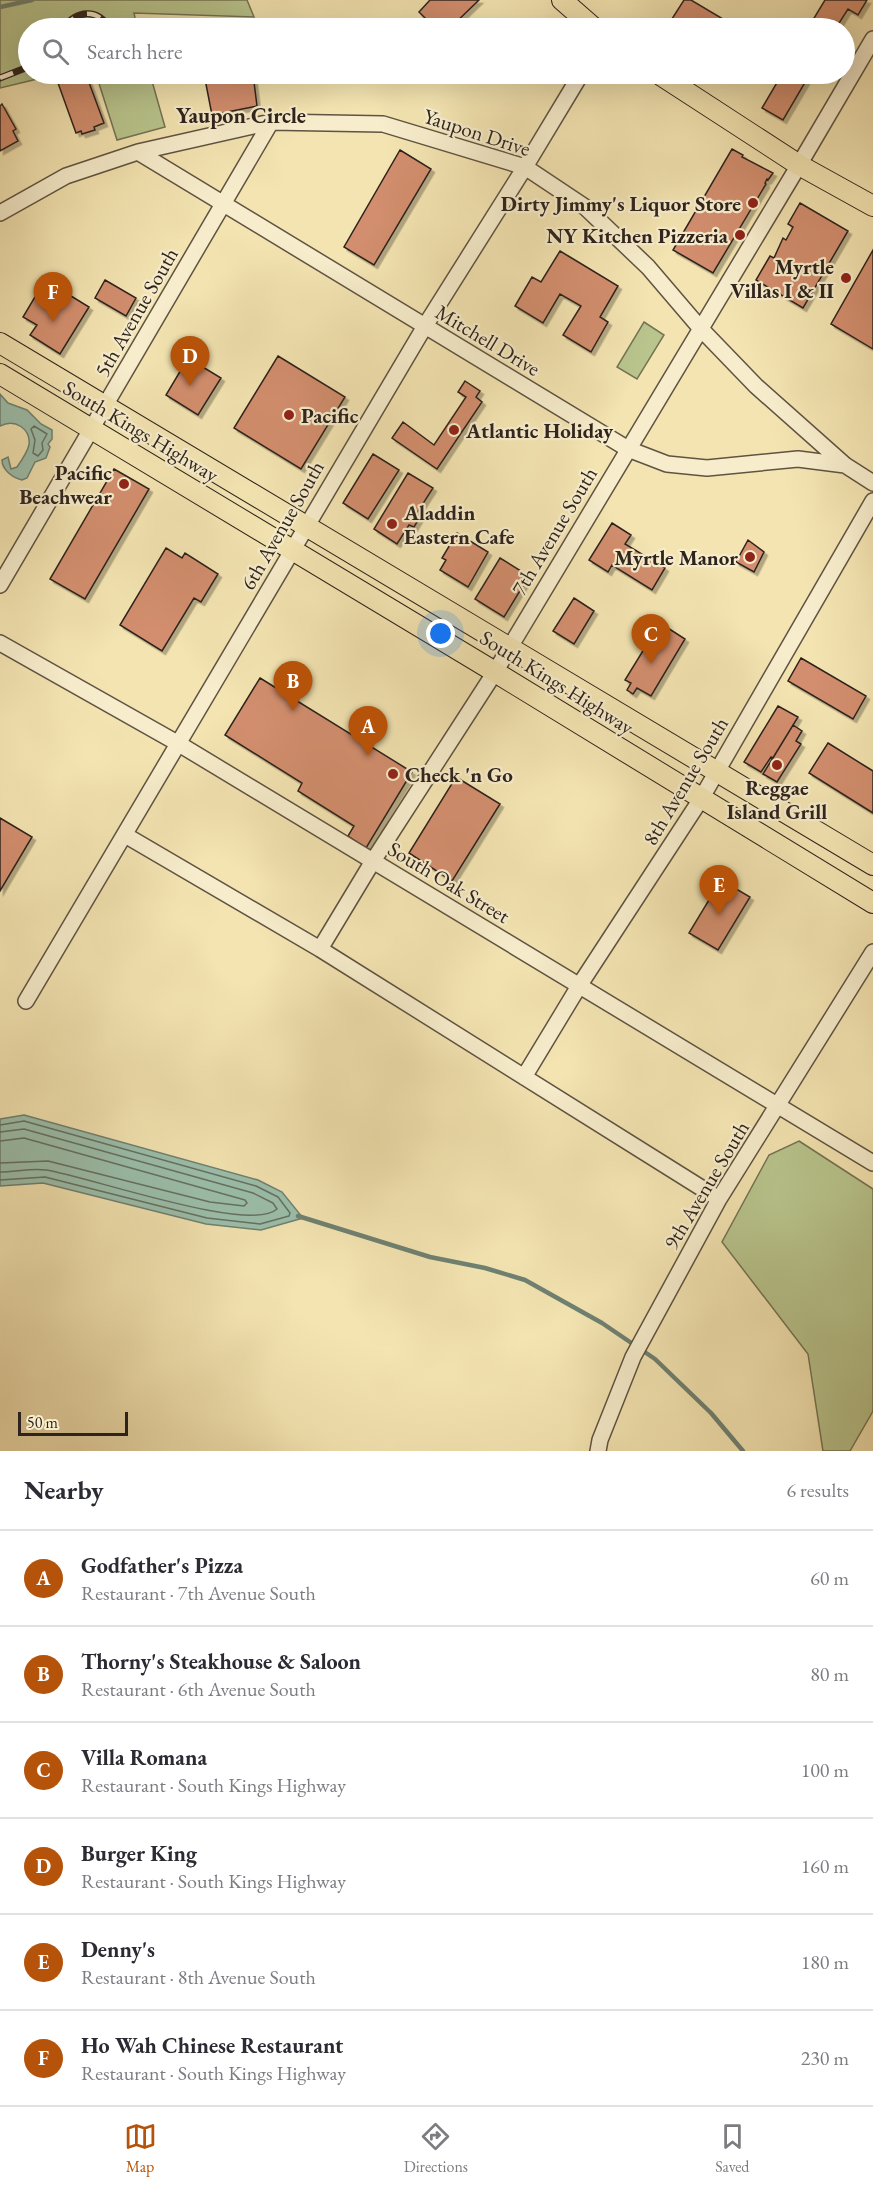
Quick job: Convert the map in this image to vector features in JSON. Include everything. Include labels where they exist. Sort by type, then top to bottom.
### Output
[{"type":"main road","points":[[562,0],[583,18]]},
{"type":"main road","points":[[674,84],[799,165],[873,206]]},
{"type":"main road","name":"South Kings Highway","points":[[0,343],[873,865]]},
{"type":"main road","name":"South Kings Highway","points":[[0,374],[873,903]]},
{"type":"street","name":"7th Avenue South","points":[[855,70],[873,39]]},
{"type":"street","name":"6th Avenue South","points":[[26,1001],[305,526],[425,326],[575,84]]},
{"type":"street","name":"7th Avenue South","points":[[320,949],[373,861],[495,672],[847,84]]},
{"type":"street","name":"Yaupon Drive","points":[[0,213],[62,178],[138,152],[271,122],[383,124],[525,167],[585,207],[648,267],[701,329],[756,386],[845,465],[873,483]]},
{"type":"street","name":"5th Avenue South","points":[[0,585],[271,122]]},
{"type":"street","name":"Mitchell Drive","points":[[138,152],[628,449],[667,464],[707,468],[798,459],[845,465]]},
{"type":"street","name":"8th Avenue South","points":[[524,1077],[579,986],[701,799],[873,501]]},
{"type":"street","name":"South Oak Street","points":[[0,643],[179,744],[873,1164]]},
{"type":"street","points":[[125,835],[320,949],[719,1199]]},
{"type":"street","name":"9th Avenue South","points":[[598,1451],[600,1440],[633,1357],[649,1326],[719,1199],[873,952]]},
{"type":"green space","points":[[0,0],[247,0],[254,17],[134,13],[135,18],[18,18],[18,84],[0,88]]},
{"type":"green space","points":[[99,84],[153,84],[165,127],[117,140]]},
{"type":"green space","points":[[644,322],[664,335],[637,379],[617,367]]},
{"type":"green space","points":[[799,1141],[873,1189],[873,1411],[850,1451],[823,1451],[808,1354],[722,1242],[769,1155]]},
{"type":"water","points":[[0,394],[8,403],[27,410],[41,424],[52,430],[52,439],[48,444],[50,447],[46,458],[35,462],[27,478],[22,480],[9,473],[2,464],[2,460],[8,457],[11,469],[17,467],[27,451],[29,439],[25,430],[16,424],[0,426]]},
{"type":"water","points":[[24,1115],[258,1180],[282,1192],[303,1218],[261,1230],[206,1224],[43,1183],[0,1186],[0,1119]]},
{"type":"building","points":[[430,0],[479,0],[460,18],[425,18],[419,12]]},
{"type":"building","points":[[684,0],[691,0],[721,18],[673,18]]},
{"type":"building","points":[[825,0],[867,0],[858,15],[848,9],[842,18],[814,18]]},
{"type":"building","points":[[58,84],[90,84],[104,123],[94,127],[95,130],[82,134],[81,131],[76,133]]},
{"type":"building","points":[[206,84],[254,84],[257,106],[212,115]]},
{"type":"building","points":[[776,84],[804,84],[783,120],[762,108]]},
{"type":"building","points":[[2,104],[16,129],[13,131],[18,141],[0,151],[0,106]]},
{"type":"building","points":[[732,149],[743,155],[742,157],[773,173],[767,179],[713,273],[673,250]]},
{"type":"building","points":[[400,150],[431,169],[374,265],[344,247]]},
{"type":"building","points":[[800,203],[848,231],[803,308],[756,280],[770,256],[774,258],[783,238],[786,240],[793,227],[788,224]]},
{"type":"building","points":[[873,250],[873,349],[831,324]]},
{"type":"building","points":[[560,251],[618,286],[600,317],[608,322],[591,352],[563,335],[581,306],[560,294],[543,323],[515,306],[532,277],[541,282]]},
{"type":"building","points":[[45,280],[89,307],[60,354],[30,335],[37,325],[23,317]]},
{"type":"building","points":[[105,280],[136,298],[126,316],[95,298]]},
{"type":"building","points":[[278,356],[345,397],[301,469],[234,428]]},
{"type":"building","points":[[188,358],[221,378],[198,415],[166,395]]},
{"type":"building","name":"Atlantic Holiday","points":[[465,381],[480,391],[476,397],[482,402],[437,469],[392,438],[403,422],[434,445],[466,397],[458,392]]},
{"type":"building","points":[[373,454],[399,470],[368,519],[343,503]]},
{"type":"building","points":[[114,469],[149,489],[85,599],[50,579]]},
{"type":"building","points":[[408,473],[433,488],[417,513],[420,517],[414,527],[409,525],[397,544],[374,529]]},
{"type":"building","points":[[612,523],[631,535],[625,544],[665,568],[652,590],[612,565],[608,572],[589,560]]},
{"type":"building","points":[[457,533],[488,552],[468,587],[440,570],[446,560],[442,558]]},
{"type":"building","name":"Myrtle Manor","points":[[748,540],[764,552],[754,572],[736,562]]},
{"type":"building","points":[[166,548],[182,558],[185,553],[218,574],[201,602],[194,598],[162,651],[120,625]]},
{"type":"building","points":[[500,558],[529,576],[504,617],[475,599]]},
{"type":"building","points":[[574,598],[594,611],[574,644],[553,631]]},
{"type":"building","points":[[660,623],[685,639],[651,696],[637,688],[633,694],[627,690],[631,683],[625,680]]},
{"type":"building","points":[[801,658],[866,696],[853,719],[788,681]]},
{"type":"building","points":[[260,678],[412,772],[366,848],[348,836],[354,826],[298,791],[302,783],[225,735]]},
{"type":"building","points":[[778,706],[798,717],[773,758],[771,757],[761,772],[744,762]]},
{"type":"building","points":[[793,725],[802,731],[796,741],[801,744],[777,782],[763,774]]},
{"type":"building","points":[[828,743],[873,771],[873,813],[809,773]]},
{"type":"building","points":[[456,777],[500,804],[452,881],[409,853]]},
{"type":"building","points":[[0,818],[32,837],[0,891]]},
{"type":"building","points":[[721,880],[750,897],[718,950],[689,933]]},
{"type":"waterway","points":[[0,7],[32,0]]},
{"type":"waterway","points":[[298,1216],[430,1257],[485,1268],[525,1280],[602,1323],[655,1359],[711,1413],[743,1451]]},
{"type":"railway","points":[[75,18],[87,14],[100,18]]},
{"type":"railway","points":[[0,78],[18,71]]},
{"type":"place","name":"Dirty Jimmy's Liquor Store","points":[[753,203]]},
{"type":"place","name":"NY Kitchen Pizzeria","points":[[740,235]]},
{"type":"place","name":"Myrtle Villas I & II","points":[[846,278]]},
{"type":"place","name":"Ho Wah Chinese Restaurant","points":[[53,322]]},
{"type":"place","name":"Burger King","points":[[190,386]]},
{"type":"place","name":"Pacific","points":[[289,415]]},
{"type":"place","name":"Atlantic Holiday","points":[[454,430]]},
{"type":"place","name":"Pacific Beachwear","points":[[124,484]]},
{"type":"place","name":"Aladdin Eastern Cafe","points":[[392,524]]},
{"type":"place","name":"Myrtle Manor","points":[[750,557]]},
{"type":"place","name":"Villa Romana","points":[[651,664]]},
{"type":"place","name":"Thorny's Steakhouse & Saloon","points":[[293,711]]},
{"type":"place","name":"Godfather's Pizza","points":[[368,756]]},
{"type":"place","name":"Reggae Island Grill","points":[[777,765]]},
{"type":"place","name":"Check 'n Go","points":[[393,774]]},
{"type":"place","name":"Denny's","points":[[719,915]]},
{"type":"district","name":"Yaupon Circle","points":[[241,115]]}]
